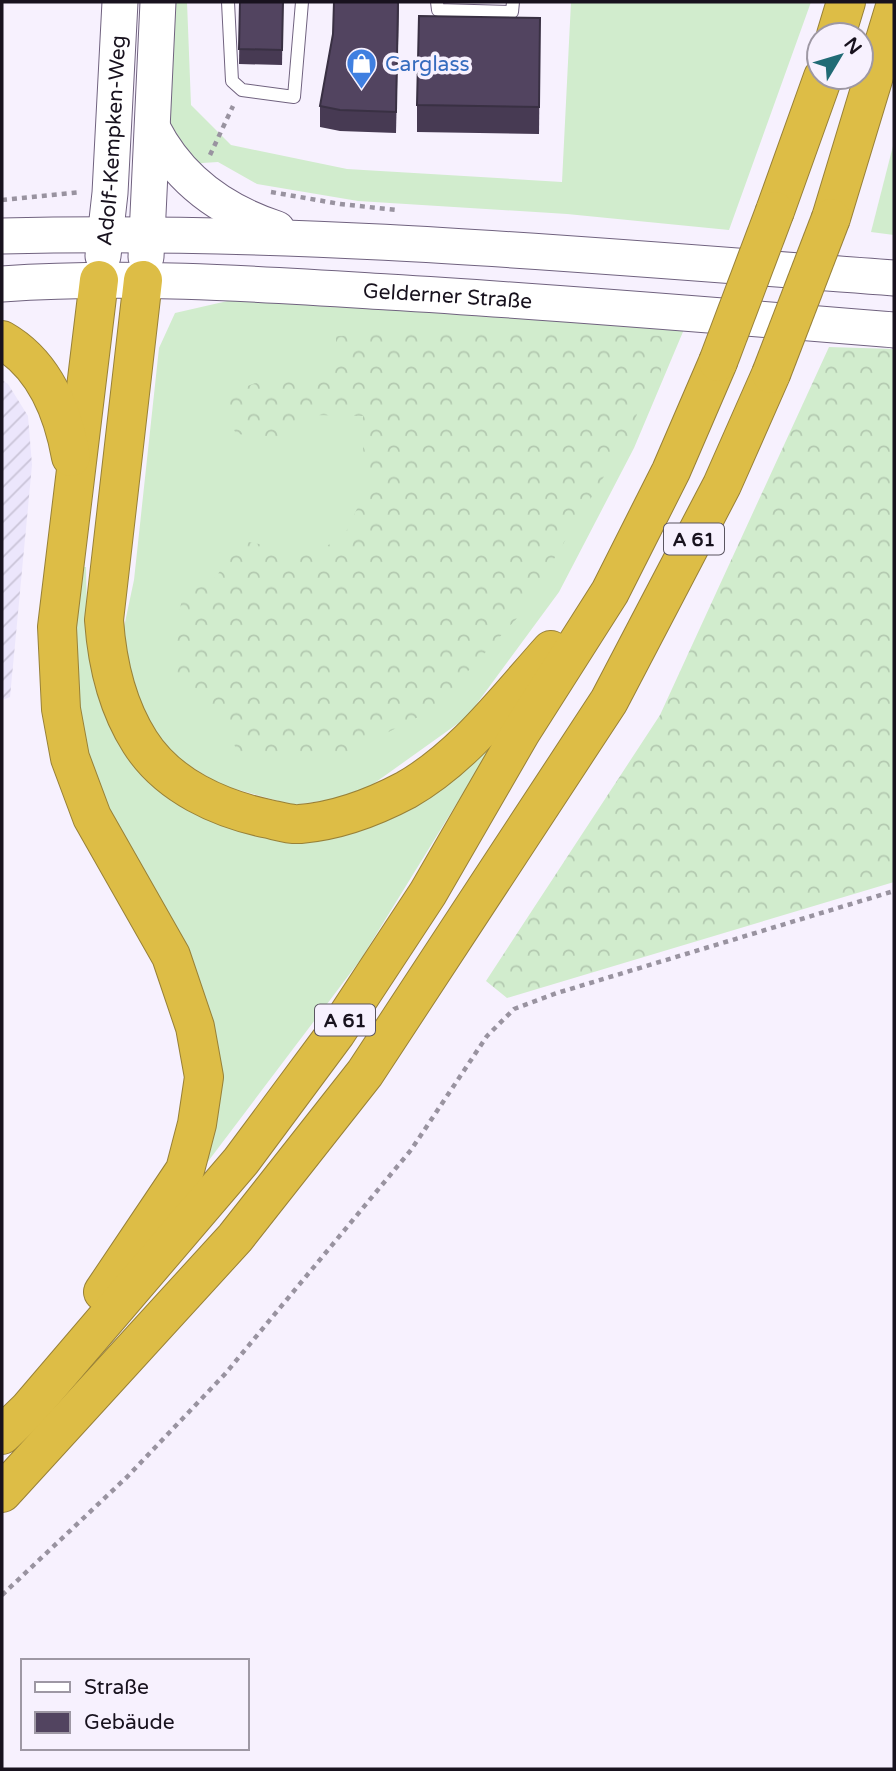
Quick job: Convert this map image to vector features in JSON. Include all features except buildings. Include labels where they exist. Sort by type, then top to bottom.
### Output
[{"type":"highway","points":[[840,21],[846,2]]},
{"type":"highway","name":"A 61","points":[[2,1493],[235,1238],[365,1073],[608,701],[722,485],[771,374],[831,218],[894,10]]},
{"type":"highway","name":"A 61","points":[[15,1423],[241,1161],[336,1032],[428,893],[521,732],[610,592],[671,471],[718,362],[818,91]]},
{"type":"highway","points":[[831,218],[877,142],[894,91]]},
{"type":"highway","points":[[15,1423],[160,1202],[185,1170],[197,1124],[204,1077],[195,1027],[171,956],[92,817],[70,758],[61,709],[57,627],[99,280]]},
{"type":"highway","points":[[143,280],[105,591],[106,656],[121,704],[140,743],[195,794],[244,814],[297,825],[347,815],[406,790],[454,755],[567,632],[610,592]]},
{"type":"highway","points":[[2,340],[33,366],[50,389],[67,438],[75,476]]},
{"type":"main road","name":"Adolf-Kempken-Weg","points":[[99,280],[107,233],[120,2]]},
{"type":"main road","name":"Adolf-Kempken-Weg","points":[[143,280],[148,234],[158,2]]},
{"type":"main road","points":[[153,129],[164,151],[190,183],[244,218],[302,237]]},
{"type":"main road","points":[[2,236],[107,233],[302,237],[894,278]]},
{"type":"main road","name":"Gelderner Straße","points":[[2,284],[143,280],[565,302],[894,330]]},
{"type":"lane","points":[[228,2],[230,75],[242,90],[294,97],[302,2]]},
{"type":"lane","points":[[437,2],[438,10],[512,12],[513,2]]},
{"type":"path","points":[[209,162],[218,136],[242,90]]},
{"type":"path","points":[[2,1595],[128,1476],[225,1374],[402,1160],[487,1036],[514,1009],[557,993],[894,891]]},
{"type":"shaded area","points":[[2,380],[8,384],[28,416],[32,465],[10,697],[2,700]]},
{"type":"green space","points":[[168,2],[187,2],[191,105],[231,145],[347,169],[562,182],[571,2],[811,2],[729,230],[567,214],[358,201],[257,184],[218,162],[202,163],[195,168],[165,119]]},
{"type":"green space","points":[[894,142],[894,235],[871,232]]},
{"type":"green space","points":[[245,297],[685,327],[634,448],[559,592],[467,717],[369,787],[342,798],[293,805],[221,785],[176,757],[144,716],[121,641],[134,580],[159,348],[175,313]]},
{"type":"green space","points":[[473,330],[666,336],[660,376],[640,405],[631,432],[520,615],[432,710],[343,755],[278,759],[238,755],[225,718],[179,689],[172,643],[184,591],[209,585],[244,541],[309,554],[343,538],[368,486],[363,448],[363,416],[310,415],[277,437],[236,434],[219,397],[274,376],[319,382],[336,346],[336,336]]},
{"type":"green space","points":[[829,347],[894,349],[894,882],[507,998],[486,981],[660,715]]},
{"type":"green space","points":[[74,567],[86,567],[87,617],[94,683],[124,746],[306,834],[524,694],[361,959],[197,1176],[214,1086],[92,783],[70,676]]},
{"type":"place","name":"Carglass","points":[[362,91]]}]
